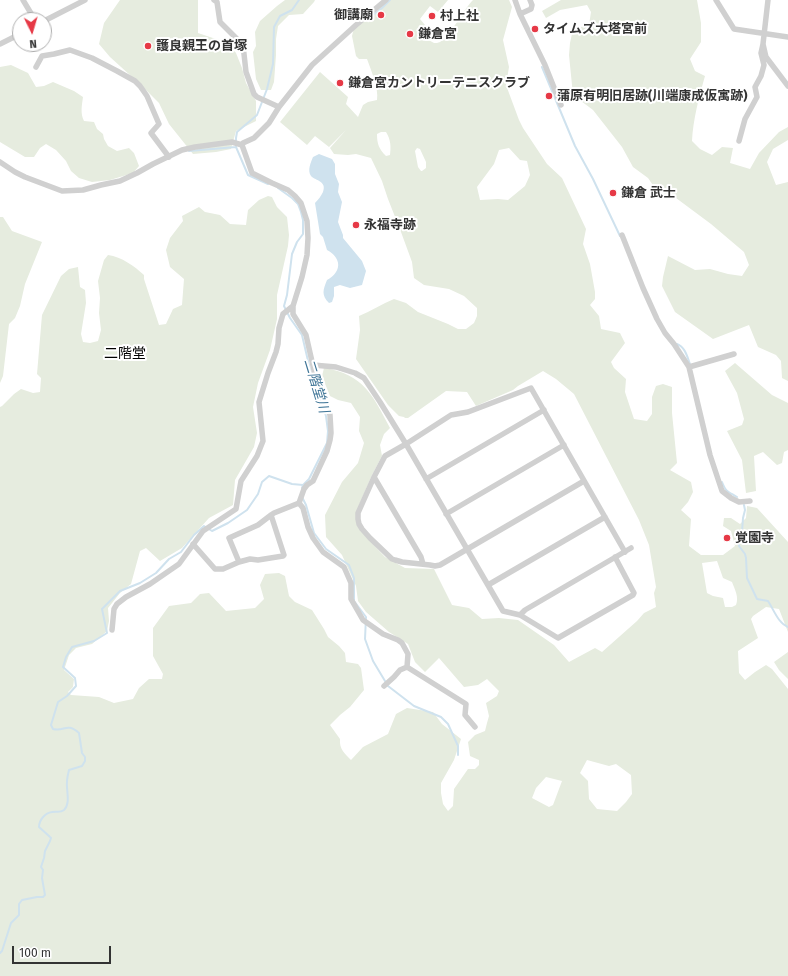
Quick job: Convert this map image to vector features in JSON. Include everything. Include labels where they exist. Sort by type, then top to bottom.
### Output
[{"type":"street","points":[[23,0],[30,12]]},
{"type":"street","points":[[52,17],[85,0]]},
{"type":"street","points":[[242,146],[243,143],[254,138],[269,123],[278,107],[312,65],[386,0]]},
{"type":"street","points":[[515,0],[520,14],[545,65],[561,105]]},
{"type":"street","points":[[520,14],[532,9],[530,0]]},
{"type":"street","points":[[716,0],[734,28],[788,38]]},
{"type":"street","points":[[739,142],[745,119],[757,97],[755,87],[764,66],[761,53],[765,33],[768,0]]},
{"type":"street","points":[[216,1],[220,22],[243,45],[248,81],[254,94],[257,97],[278,107]]},
{"type":"street","points":[[0,44],[12,38]]},
{"type":"street","points":[[763,44],[766,57],[788,86]]},
{"type":"street","points":[[36,67],[42,56],[70,50],[92,58],[135,81],[146,96],[159,124],[151,133],[169,157]]},
{"type":"street","points":[[0,162],[25,177],[62,191],[83,190],[120,181],[182,150],[232,142],[242,146],[252,173],[288,190],[301,203],[307,221],[307,255],[292,314],[306,335],[316,379],[330,415],[331,425],[330,440],[327,451],[312,480],[307,485],[301,499],[303,508],[308,527],[313,538],[323,552],[344,567],[351,583],[352,603],[363,620],[383,634],[402,643],[408,654],[407,667]]},
{"type":"street","points":[[622,235],[657,319],[689,367],[710,455],[722,491],[739,502],[750,501]]},
{"type":"street","points":[[112,630],[114,609],[117,604],[180,564],[203,531],[236,509],[241,481],[257,456],[263,441],[259,402],[276,352],[279,328],[283,314],[293,306]]},
{"type":"street","points":[[689,367],[734,354]]},
{"type":"street","points":[[313,365],[336,367],[355,372],[364,378],[406,444],[503,611],[520,615],[558,638],[634,593],[615,557]]},
{"type":"street","points":[[584,482],[440,565],[435,566],[402,562],[392,559],[362,529],[358,519],[358,513],[385,456],[451,415],[468,412],[531,388],[625,552]]},
{"type":"street","points":[[426,479],[544,410]]},
{"type":"street","points":[[446,514],[564,445]]},
{"type":"street","points":[[374,477],[421,557],[423,564]]},
{"type":"street","points":[[239,562],[229,538],[258,525],[274,513],[301,499]]},
{"type":"street","points":[[193,544],[215,569],[223,568],[250,559],[258,560],[283,556],[284,555],[271,515]]},
{"type":"street","points":[[488,585],[605,517]]},
{"type":"street","points":[[520,615],[525,610],[631,548]]},
{"type":"street","points":[[384,686],[400,670],[407,667]]},
{"type":"street","points":[[407,667],[466,704],[465,715],[475,727]]},
{"type":"shaded area","points":[[120,0],[198,0],[198,33],[228,43],[236,53],[246,83],[256,101],[256,121],[236,131],[231,149],[193,154],[169,124],[159,103],[110,57],[99,44],[104,23]]},
{"type":"shaded area","points":[[285,0],[315,0],[303,14],[289,15],[278,26],[274,82],[271,90],[261,90],[256,79],[253,52],[256,46],[255,32],[260,21]]},
{"type":"shaded area","points":[[388,0],[448,0],[438,12],[430,6],[420,19],[425,25],[423,37],[437,43],[448,35],[473,0],[509,0],[512,7],[503,40],[509,67],[506,85],[523,128],[547,164],[562,178],[586,229],[583,244],[590,264],[595,292],[595,299],[590,305],[599,316],[601,329],[620,333],[625,343],[611,362],[614,368],[626,379],[625,392],[634,419],[647,421],[652,414],[652,397],[656,386],[663,384],[672,387],[672,413],[677,463],[670,470],[691,482],[693,492],[688,502],[681,510],[691,519],[689,546],[701,555],[723,555],[735,546],[731,531],[723,526],[724,518],[731,518],[740,524],[746,518],[747,506],[757,508],[788,542],[788,632],[779,609],[766,607],[751,619],[758,638],[738,651],[739,673],[745,680],[766,665],[772,669],[788,689],[788,976],[0,976],[0,407],[21,389],[33,393],[40,392],[41,378],[37,374],[42,315],[61,276],[69,269],[78,267],[80,287],[85,290],[86,303],[81,334],[83,342],[90,343],[98,341],[101,330],[98,281],[104,260],[108,255],[128,262],[144,275],[159,325],[166,324],[173,309],[182,305],[184,279],[170,267],[166,250],[170,238],[183,221],[182,216],[199,207],[205,212],[220,215],[230,224],[246,225],[248,210],[259,200],[268,196],[272,197],[277,207],[287,217],[289,235],[288,246],[277,295],[277,319],[270,350],[258,383],[253,407],[257,433],[254,447],[235,480],[233,505],[209,518],[182,548],[160,561],[146,548],[140,551],[131,584],[120,593],[108,608],[109,621],[107,631],[92,644],[76,648],[69,655],[64,670],[74,679],[73,687],[68,692],[71,695],[99,697],[114,703],[133,699],[139,688],[149,679],[162,679],[163,674],[153,656],[153,628],[169,606],[191,603],[200,594],[209,593],[226,611],[255,608],[264,599],[260,585],[265,574],[279,573],[285,576],[289,596],[295,602],[312,610],[328,637],[345,653],[346,662],[358,664],[361,668],[364,690],[350,707],[330,725],[340,739],[341,748],[351,760],[363,747],[388,734],[396,714],[407,708],[433,712],[442,724],[461,739],[454,760],[441,783],[443,804],[448,811],[453,806],[454,789],[468,769],[475,769],[479,765],[479,760],[470,756],[468,742],[475,735],[485,731],[489,716],[486,703],[497,696],[499,691],[487,679],[478,685],[464,687],[439,658],[425,672],[415,662],[408,644],[389,632],[366,612],[358,601],[356,586],[342,555],[326,537],[325,515],[342,482],[358,463],[364,443],[359,431],[360,417],[351,403],[338,400],[330,396],[322,376],[324,368],[349,375],[366,388],[390,428],[384,434],[380,445],[382,456],[359,505],[358,521],[368,539],[385,557],[405,568],[434,569],[452,605],[469,608],[482,619],[499,618],[518,620],[554,645],[569,662],[595,648],[602,652],[644,613],[656,607],[654,593],[656,587],[649,545],[639,520],[574,394],[556,379],[543,371],[513,390],[476,406],[467,392],[446,391],[408,418],[405,418],[399,416],[388,405],[356,359],[360,330],[359,316],[394,299],[406,303],[418,312],[458,329],[466,329],[474,323],[477,316],[477,308],[464,296],[449,289],[424,285],[414,278],[412,262],[382,181],[371,158],[356,154],[334,154],[330,148],[346,130],[329,147],[315,136],[307,145],[280,122],[320,72],[348,97],[346,104],[358,117],[363,105],[377,100],[376,85],[367,59],[359,59],[356,56],[352,36],[354,28],[368,17],[377,13]],"holes":[[[386,132],[389,138],[390,155],[386,156],[380,149],[377,134]],[[417,148],[420,149],[426,162],[426,168],[422,171],[418,167],[415,151]],[[509,148],[520,160],[527,161],[530,175],[525,186],[508,200],[480,200],[477,187],[494,164],[499,150]],[[717,561],[723,578],[732,582],[737,596],[736,605],[732,607],[725,607],[723,598],[707,593],[702,563]],[[587,760],[609,766],[616,764],[631,775],[632,794],[617,811],[597,809],[589,799],[588,781],[580,773]],[[546,777],[562,781],[553,805],[549,807],[532,798],[536,788]]]},
{"type":"shaded area","points":[[561,0],[697,0],[701,23],[701,42],[690,59],[695,71],[705,76],[695,117],[692,141],[700,149],[712,155],[722,147],[733,148],[730,163],[750,169],[759,153],[779,132],[788,127],[788,140],[773,149],[767,162],[776,185],[788,182],[788,381],[782,378],[781,361],[776,355],[758,347],[749,325],[713,339],[675,312],[662,286],[668,256],[695,270],[710,269],[742,276],[749,265],[744,252],[711,224],[676,198],[657,191],[648,178],[633,167],[622,147],[593,110],[573,95],[569,55],[573,29],[589,25],[591,12],[587,5],[560,10],[546,18],[542,11]]},
{"type":"shaded area","points":[[11,65],[28,73],[36,87],[44,86],[53,82],[74,91],[83,97],[82,112],[84,121],[94,122],[97,129],[103,134],[108,146],[117,151],[129,148],[134,153],[139,166],[133,173],[110,180],[92,182],[79,178],[71,171],[66,161],[56,150],[46,144],[40,148],[34,157],[25,157],[0,142],[0,67]]},
{"type":"shaded area","points":[[0,217],[3,217],[12,231],[42,242],[25,284],[20,306],[15,318],[9,324],[3,376],[0,383]]},
{"type":"shaded area","points":[[735,363],[772,395],[788,403],[788,450],[784,452],[782,463],[777,465],[763,452],[754,456],[756,491],[746,493],[742,460],[727,431],[742,425],[744,419],[737,393],[725,371]]},
{"type":"shaded area","points":[[788,652],[788,679],[779,670],[774,662]]},
{"type":"water","points":[[319,154],[332,159],[335,164],[335,174],[339,184],[338,192],[342,202],[338,222],[343,238],[362,261],[366,271],[362,285],[350,288],[340,285],[334,287],[334,296],[332,302],[329,303],[324,295],[324,290],[327,280],[332,277],[338,269],[338,261],[332,253],[327,250],[323,237],[320,234],[315,203],[323,192],[324,186],[311,176],[309,171],[313,157]]},
{"type":"waterway","name":"二階堂川","points":[[268,184],[248,175],[236,147],[237,132],[257,115],[267,89],[273,64],[274,27],[280,16],[292,10],[299,0]]},
{"type":"waterway","points":[[373,15],[390,0]]},
{"type":"waterway","points":[[542,67],[575,146],[593,179],[620,236]]},
{"type":"waterway","name":"二階堂川","points":[[189,151],[236,147]]},
{"type":"waterway","name":"二階堂川","points":[[278,188],[298,204],[303,220],[303,234],[297,242],[292,254],[287,295],[284,306],[290,318],[302,335],[312,378],[326,416],[328,431],[327,443],[309,479],[302,488]]},
{"type":"waterway","points":[[677,344],[684,350],[690,364]]},
{"type":"waterway","name":"二階堂川","points":[[0,953],[11,923],[19,915],[19,904],[22,900],[43,897],[45,895],[42,878],[43,870],[41,867],[45,851],[51,838],[39,827],[39,824],[45,815],[64,810],[68,800],[67,780],[69,770],[82,766],[85,761],[85,757],[82,753],[79,733],[71,728],[57,730],[53,729],[51,725],[58,702],[67,696],[76,686],[75,678],[63,667],[66,657],[72,647],[94,641],[107,633],[102,609],[120,591],[140,583],[156,573],[169,559],[181,552],[194,535],[204,526],[212,531],[228,523],[247,510],[258,494],[262,482],[269,476],[292,484],[303,485]]},
{"type":"waterway","points":[[722,482],[727,491],[737,497]]},
{"type":"waterway","points":[[302,497],[306,505],[314,533],[326,549],[349,565],[354,578],[354,601],[366,617],[365,639],[373,661],[388,686],[414,706],[441,717],[448,724],[458,746],[458,755]]},
{"type":"waterway","points":[[744,505],[745,510],[739,546],[745,554],[747,578],[757,599],[768,601],[782,623],[788,627]]},
{"type":"place","name":"御講廟","points":[[381,15]]},
{"type":"place","name":"村上社","points":[[432,16]]},
{"type":"place","name":"タイムズ大塔宮前","points":[[535,29]]},
{"type":"place","name":"鎌倉宮","points":[[410,34]]},
{"type":"place","name":"護良親王の首塚","points":[[148,46]]},
{"type":"place","name":"鎌倉宮カントリーテニスクラブ","points":[[340,83]]},
{"type":"place","name":"蒲原有明旧居跡(川端康成仮寓跡)","points":[[549,96]]},
{"type":"place","name":"鎌倉 武士","points":[[613,193]]},
{"type":"place","name":"永福寺跡","points":[[356,225]]},
{"type":"place","name":"覚園寺","points":[[727,538]]},
{"type":"district","name":"二階堂","points":[[125,354]]}]
